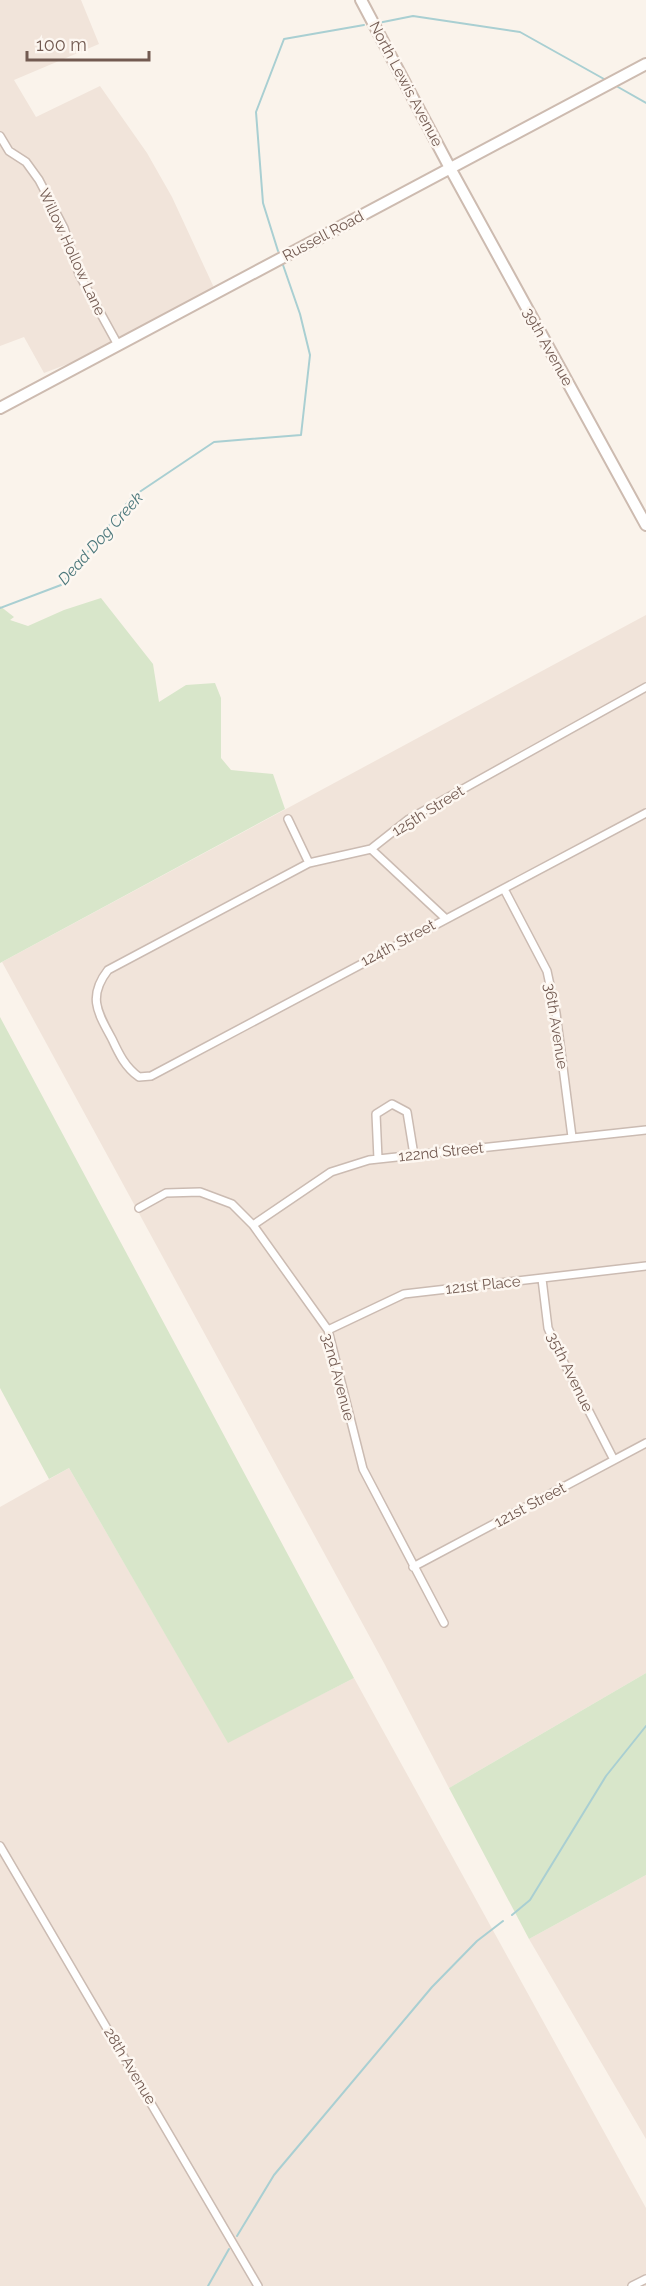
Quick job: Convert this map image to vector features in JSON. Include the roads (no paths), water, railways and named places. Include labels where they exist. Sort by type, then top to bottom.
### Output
[{"type":"street","name":"North Lewis Avenue","points":[[361,0],[450,168]]},
{"type":"street","name":"Russell Road","points":[[0,408],[646,64]]},
{"type":"street","name":"Willow Hollow Lane","points":[[0,136],[9,151],[26,162],[39,180],[64,228],[79,274],[118,345]]},
{"type":"street","name":"39th Avenue","points":[[450,168],[646,525]]},
{"type":"street","name":"125th Street","points":[[151,1076],[139,1077],[128,1069],[98,1014],[99,981],[108,970],[309,863],[372,849],[409,819],[646,687]]},
{"type":"street","name":"124th Street","points":[[151,1076],[646,813]]},
{"type":"street","points":[[288,819],[309,863]]},
{"type":"street","points":[[372,849],[446,918]]},
{"type":"street","name":"36th Avenue","points":[[504,889],[547,971],[556,1013],[572,1137]]},
{"type":"street","points":[[378,1159],[376,1114],[392,1104],[407,1112],[414,1155]]},
{"type":"street","name":"122nd Street","points":[[253,1225],[331,1172],[378,1159],[646,1130]]},
{"type":"street","name":"32nd Avenue","points":[[139,1208],[166,1193],[200,1192],[231,1204],[253,1225],[328,1330],[363,1469],[444,1623]]},
{"type":"street","name":"121st Place","points":[[328,1330],[404,1294],[646,1266]]},
{"type":"street","name":"35th Avenue","points":[[542,1279],[548,1328],[614,1460]]},
{"type":"street","name":"121st Street","points":[[413,1567],[646,1443]]},
{"type":"street","name":"28th Avenue","points":[[0,1846],[258,2286]]},
{"type":"street","points":[[632,2286],[646,2279]]},
{"type":"waterway","name":"Dead Dog Creek","points":[[378,23],[413,16],[520,32],[604,79]]},
{"type":"waterway","name":"Dead Dog Creek","points":[[278,251],[263,203],[256,112],[284,39],[364,25]]},
{"type":"waterway","name":"Dead Dog Creek","points":[[618,87],[646,103]]},
{"type":"waterway","name":"Dead Dog Creek","points":[[0,608],[61,585],[132,497],[214,442],[301,435],[310,355],[300,314],[283,265]]},
{"type":"waterway","points":[[512,1915],[530,1900],[606,1776],[646,1726]]},
{"type":"waterway","points":[[237,2236],[274,2175],[432,1987],[477,1941],[503,1921]]},
{"type":"waterway","points":[[208,2286],[229,2249]]}]
